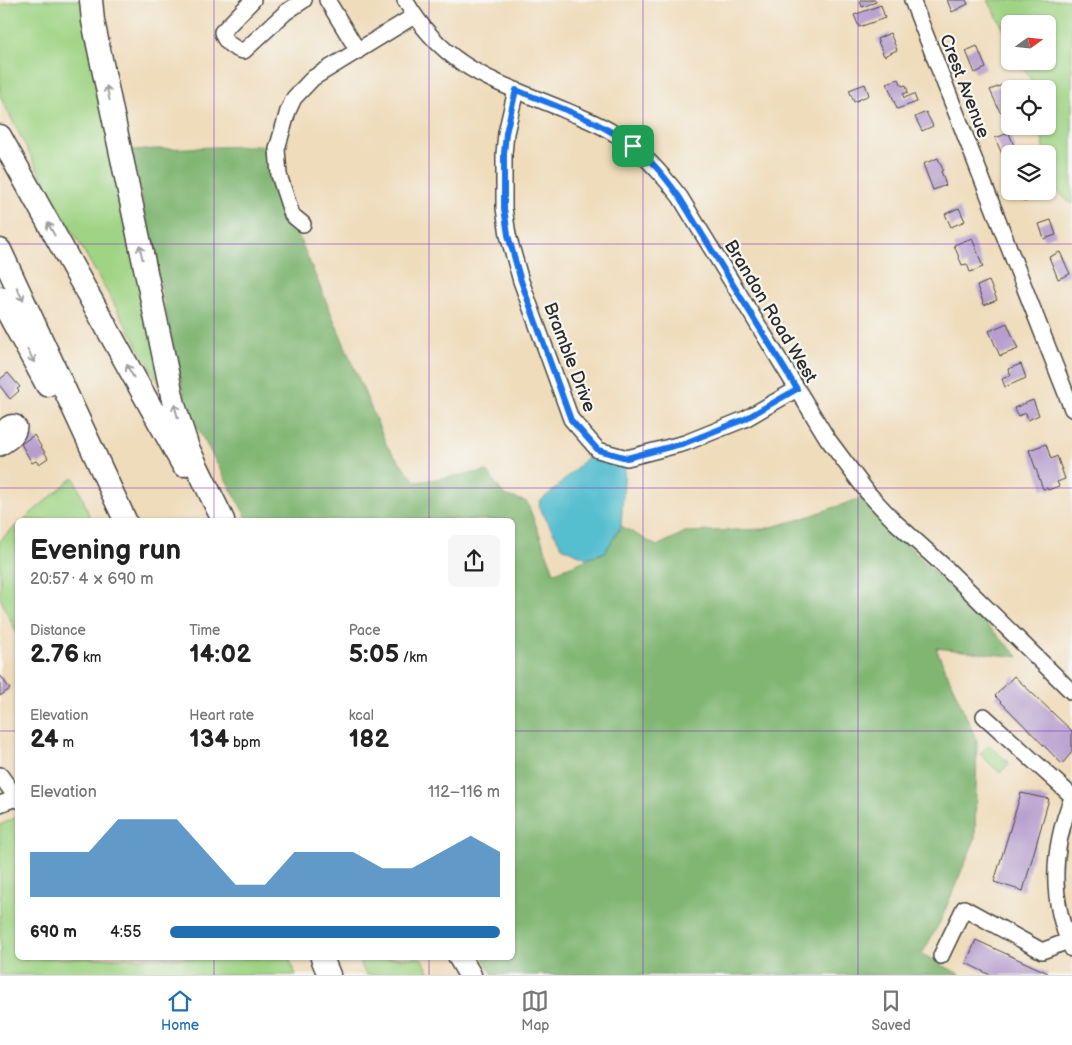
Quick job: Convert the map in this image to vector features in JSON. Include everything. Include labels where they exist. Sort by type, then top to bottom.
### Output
[{"type":"highway","points":[[91,1],[93,21],[128,192],[174,405],[188,448],[222,518]]},
{"type":"highway","points":[[0,136],[213,518]]},
{"type":"highway","points":[[0,250],[124,518]]},
{"type":"highway","points":[[0,298],[116,518]]},
{"type":"highway","points":[[323,960],[329,975]]},
{"type":"highway","points":[[461,960],[470,975]]},
{"type":"street","points":[[253,0],[222,32],[227,42],[241,51],[244,51],[286,12],[304,0]]},
{"type":"street","points":[[327,0],[358,51]]},
{"type":"street","name":"Brandon Road West","points":[[405,0],[414,16],[440,47],[457,60],[475,72],[595,123],[633,146],[662,174],[680,198],[827,438],[868,493],[894,522],[945,567],[1072,692]]},
{"type":"street","name":"Crest Avenue","points":[[912,0],[1072,409]]},
{"type":"street","points":[[303,224],[292,215],[279,175],[277,149],[284,122],[294,98],[313,78],[414,16]]},
{"type":"street","name":"Bramble Drive","points":[[516,90],[506,133],[504,154],[504,208],[508,235],[521,281],[571,420],[598,450],[627,458],[685,443],[745,419],[797,389]]},
{"type":"street","points":[[0,432],[7,424],[12,422],[16,423],[19,427],[13,439],[0,448]]},
{"type":"street","points":[[942,956],[964,908],[1042,951],[1070,945],[1066,915],[1056,895],[1057,853],[1066,813],[1072,797],[984,716]]},
{"type":"street","points":[[0,775],[15,796]]},
{"type":"street","points":[[0,804],[15,800]]},
{"type":"green space","points":[[23,0],[84,0],[166,395],[41,176],[0,96],[0,5]]},
{"type":"green space","points":[[988,0],[1072,0],[1072,205],[1056,190],[1056,145],[1043,145],[1042,135],[1056,135],[1056,80],[1031,80],[1026,70],[1056,70],[1056,15],[1001,15],[1001,24]]},
{"type":"green space","points":[[275,145],[279,189],[387,446],[416,482],[487,471],[504,495],[527,502],[554,572],[605,552],[621,526],[657,546],[685,532],[764,529],[801,519],[861,498],[1019,657],[936,648],[977,741],[975,839],[940,922],[922,954],[961,975],[493,975],[484,960],[515,960],[515,518],[247,518],[187,409],[131,150]]},
{"type":"green space","points":[[74,477],[90,518],[25,518]]},
{"type":"green space","points":[[15,527],[15,630],[0,598],[0,540]]},
{"type":"green space","points":[[989,745],[1009,763],[1000,773],[980,754]]},
{"type":"green space","points":[[15,818],[15,960],[290,960],[296,975],[0,975],[0,825]]},
{"type":"green space","points":[[359,960],[422,960],[431,975],[366,975]]},
{"type":"water","points":[[594,450],[625,466],[621,526],[605,552],[586,558],[562,547],[539,507],[540,501],[554,490]]},
{"type":"building","points":[[860,0],[876,0],[876,2],[862,7]]},
{"type":"building","points":[[947,0],[966,0],[968,4],[952,12]]},
{"type":"building","points":[[881,5],[885,18],[859,27],[854,15]]},
{"type":"building","points":[[890,33],[897,50],[884,56],[877,39]]},
{"type":"building","points":[[977,46],[986,68],[975,73],[966,51]]},
{"type":"building","points":[[899,79],[902,86],[906,85],[908,92],[903,94],[904,98],[914,94],[917,102],[897,109],[887,83]]},
{"type":"building","points":[[865,84],[869,95],[854,102],[849,90]]},
{"type":"building","points":[[1001,86],[1001,112],[1000,112],[990,90]]},
{"type":"building","points":[[926,112],[933,126],[922,131],[915,117]]},
{"type":"building","points":[[1010,135],[1014,145],[1001,145],[1001,152],[995,138]]},
{"type":"building","points":[[938,158],[946,185],[933,190],[923,164]]},
{"type":"building","points":[[959,208],[965,221],[951,227],[945,214]]},
{"type":"building","points":[[1051,220],[1056,235],[1044,239],[1039,224]]},
{"type":"building","points":[[972,238],[983,267],[970,272],[967,264],[962,265],[954,245]]},
{"type":"building","points":[[1060,252],[1070,274],[1058,279],[1049,257]]},
{"type":"building","points":[[989,281],[997,300],[984,305],[977,286]]},
{"type":"building","points":[[1007,323],[1018,349],[1000,356],[989,331]]},
{"type":"building","points":[[1021,364],[1026,378],[1005,387],[1002,379],[1011,375],[1008,369]]},
{"type":"building","points":[[8,373],[20,387],[17,389],[19,391],[10,399],[0,386],[0,379]]},
{"type":"building","points":[[1033,400],[1039,415],[1028,420],[1026,413],[1018,416],[1014,408]]},
{"type":"building","points":[[34,435],[48,458],[39,464],[36,461],[32,463],[21,444]]},
{"type":"building","points":[[1046,444],[1051,459],[1057,456],[1065,479],[1057,482],[1059,486],[1048,490],[1047,488],[1043,489],[1029,450]]},
{"type":"building","points":[[0,675],[10,689],[0,696]]},
{"type":"building","points":[[1014,676],[1072,731],[1072,752],[1062,764],[995,696]]},
{"type":"building","points":[[1021,793],[1049,799],[1023,891],[994,882]]},
{"type":"building","points":[[976,940],[1048,973],[1047,975],[990,975],[966,963]]},
{"type":"route","points":[[516,90],[595,123],[633,146],[662,174],[680,198],[797,389],[745,419],[685,443],[627,458],[598,450],[571,420],[515,262],[504,208],[503,181],[506,133],[516,90]]}]
